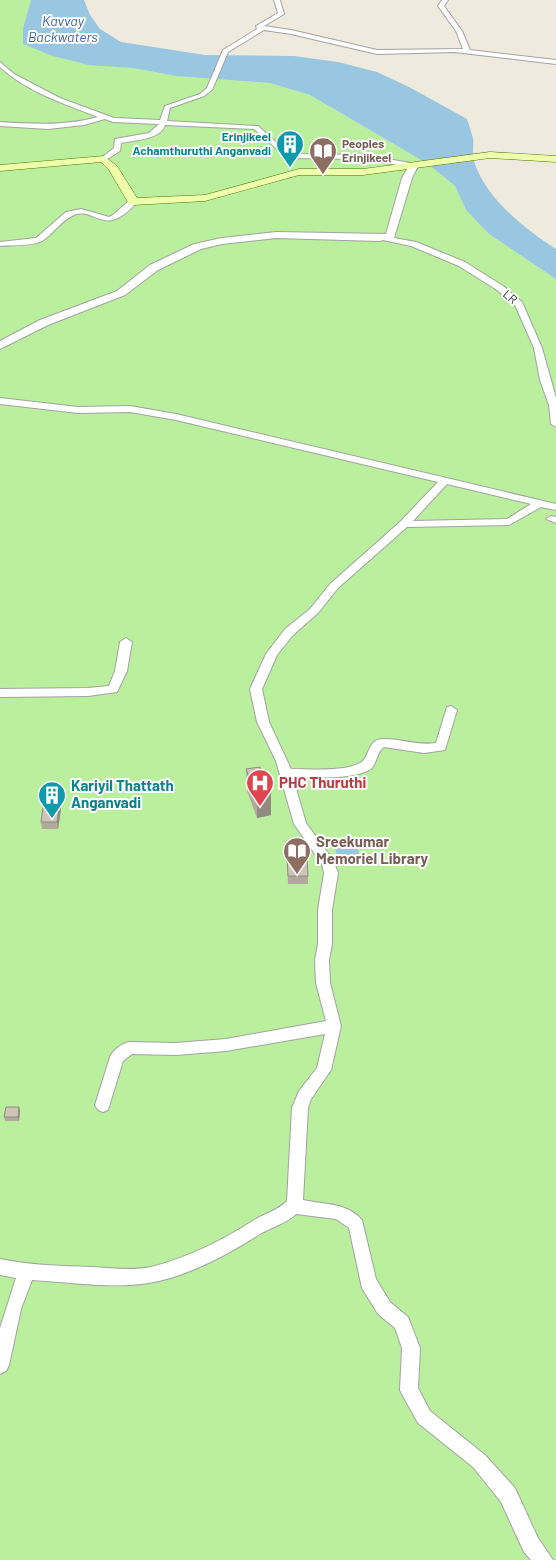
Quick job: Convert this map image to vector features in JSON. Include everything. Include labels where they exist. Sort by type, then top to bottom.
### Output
[{"type":"main road","points":[[0,168],[104,159],[113,168],[133,202],[205,198],[299,172],[363,172],[490,155],[556,160]]},
{"type":"street","points":[[277,0],[282,14],[258,27],[291,32],[377,52],[467,51],[479,55],[556,62]]},
{"type":"street","points":[[445,0],[441,6],[459,31],[467,51]]},
{"type":"street","points":[[104,159],[117,149],[118,141],[151,135],[161,128],[167,107],[202,95],[210,89],[210,83],[216,77],[225,51],[262,28]]},
{"type":"street","points":[[0,64],[12,75],[42,91],[113,120],[256,127],[287,156],[365,157],[418,165]]},
{"type":"street","points":[[0,124],[48,128],[84,123],[106,117]]},
{"type":"street","points":[[0,346],[57,315],[124,292],[139,282],[145,273],[193,248],[242,239],[298,233],[386,238],[390,236],[395,224],[407,178],[418,165]]},
{"type":"street","points":[[0,244],[38,240],[69,214],[81,212],[110,219],[116,218],[133,202]]},
{"type":"street","name":"LR","points":[[386,238],[413,244],[462,264],[500,288],[520,304],[538,348],[545,380],[554,405],[556,424]]},
{"type":"street","points":[[0,402],[78,410],[130,409],[176,417],[556,507]]},
{"type":"street","points":[[0,1267],[26,1272],[124,1277],[150,1275],[205,1256],[286,1213],[295,1204],[300,1108],[304,1096],[324,1070],[334,1026],[323,983],[322,960],[325,944],[324,910],[331,873],[328,863],[300,824],[286,774],[263,722],[256,689],[272,654],[289,632],[314,611],[334,586],[404,524],[444,482]]},
{"type":"street","points":[[404,524],[509,522],[538,504]]},
{"type":"street","points":[[0,693],[88,692],[113,689],[121,671],[126,642]]},
{"type":"street","points":[[286,774],[353,771],[367,765],[376,747],[382,743],[395,743],[424,749],[441,747],[451,710]]},
{"type":"street","points":[[103,1105],[117,1057],[129,1048],[176,1049],[226,1045],[334,1026]]},
{"type":"street","points":[[295,1204],[300,1208],[338,1212],[350,1218],[356,1225],[368,1282],[384,1308],[402,1323],[411,1348],[409,1390],[424,1417],[479,1461],[508,1494],[531,1545],[543,1560]]},
{"type":"street","points":[[0,1365],[13,1309],[26,1272]]},
{"type":"green space","points":[[0,0],[31,0],[23,28],[133,68],[176,76],[270,83],[310,95],[428,164],[455,186],[466,210],[489,234],[556,279],[556,1560],[0,1560]]},
{"type":"water","name":"Kavvay Backwaters","points":[[31,0],[84,0],[90,15],[100,29],[121,42],[205,55],[294,56],[338,62],[377,72],[409,87],[467,119],[473,138],[474,161],[479,175],[487,188],[508,212],[556,249],[556,279],[489,234],[466,210],[455,186],[428,164],[310,95],[270,83],[176,76],[133,68],[89,65],[53,56],[23,44],[23,28]]},
{"type":"water","points":[[357,846],[361,861],[340,864],[335,849]]},
{"type":"building","points":[[260,767],[271,794],[257,797],[246,769]]},
{"type":"building","points":[[44,801],[60,801],[57,822],[41,822]]},
{"type":"building","points":[[287,858],[307,858],[308,876],[288,876]]},
{"type":"building","points":[[6,1107],[19,1107],[18,1117],[4,1117]]},
{"type":"place","name":"Erinjikeel Achamthuruthi Anganvadi","points":[[290,168]]},
{"type":"place","name":"Peoples Erinjikeel","points":[[323,175]]},
{"type":"place","name":"PHC Thuruthi","points":[[260,807]]},
{"type":"place","name":"Kariyil Thattath Anganvadi","points":[[52,819]]},
{"type":"place","name":"Sreekumar Memoriel Library","points":[[297,875]]}]
